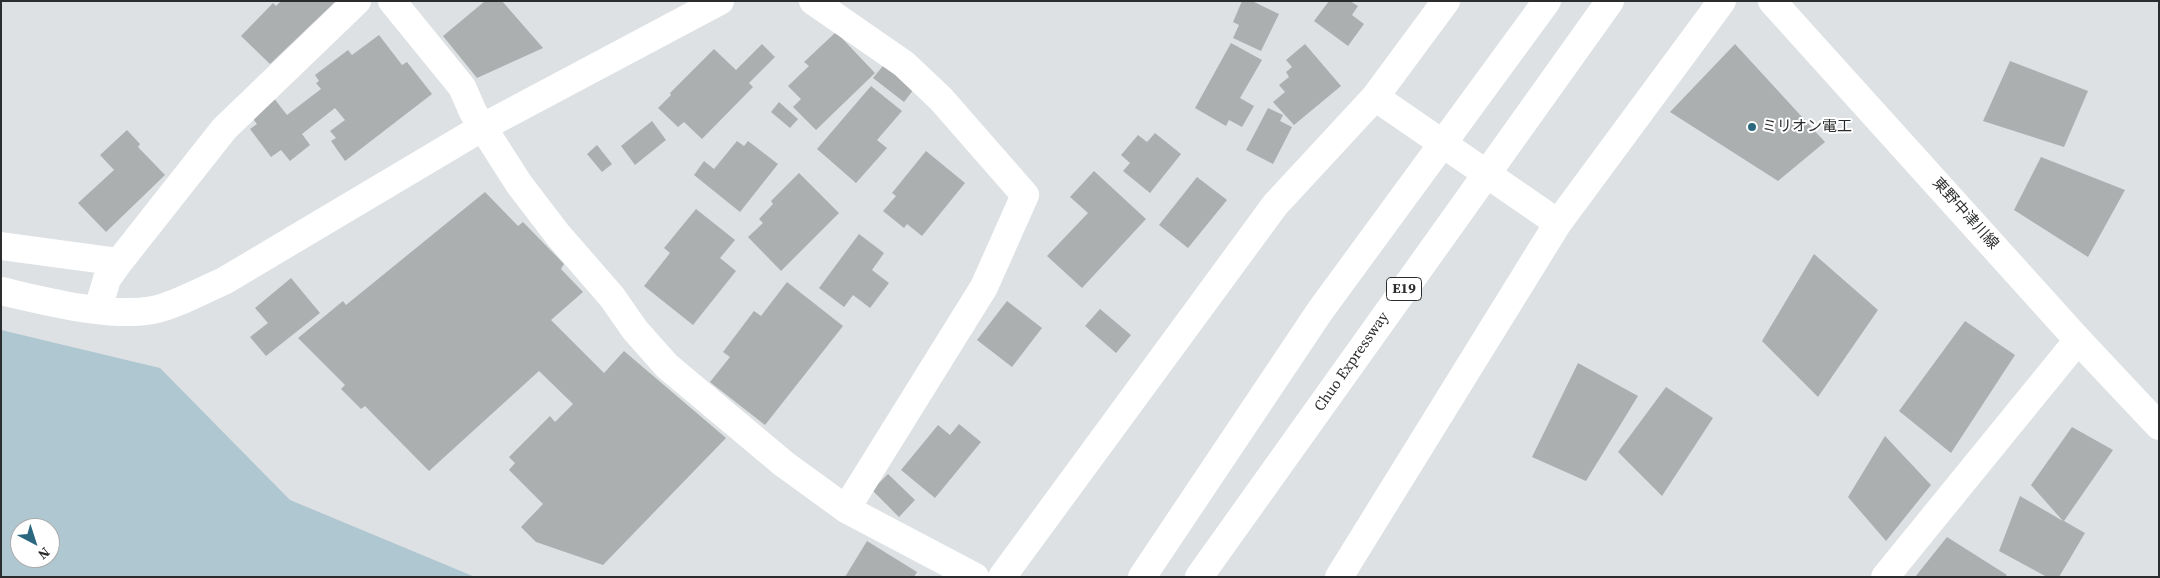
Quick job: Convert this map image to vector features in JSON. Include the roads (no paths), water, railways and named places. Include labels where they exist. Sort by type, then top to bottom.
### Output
[{"type":"main road","points":[[98,309],[108,279],[119,262],[224,129],[356,1]]},
{"type":"main road","points":[[392,1],[462,87],[473,112],[519,184],[558,235],[612,297],[635,330],[668,366],[784,464],[846,509],[975,577]]},
{"type":"main road","points":[[1,291],[45,301],[122,312],[154,310],[224,281],[483,127],[720,1]]},
{"type":"main road","points":[[813,1],[904,64],[941,98],[1025,195],[984,287],[846,509]]},
{"type":"main road","points":[[1002,577],[1276,205],[1375,97],[1446,1]]},
{"type":"main road","points":[[1142,577],[1320,311],[1547,1]]},
{"type":"main road","name":"Chuo Expressway","points":[[1199,577],[1610,1]]},
{"type":"main road","points":[[1339,577],[1558,223],[1722,1]]},
{"type":"main road","name":"東野中津川線","points":[[1772,1],[2078,340],[2159,426]]},
{"type":"main road","points":[[1375,97],[1558,223]]},
{"type":"main road","points":[[1,246],[119,262]]},
{"type":"main road","points":[[1885,577],[2078,340]]},
{"type":"place","name":"ミリオン電工","points":[[1752,127]]}]
